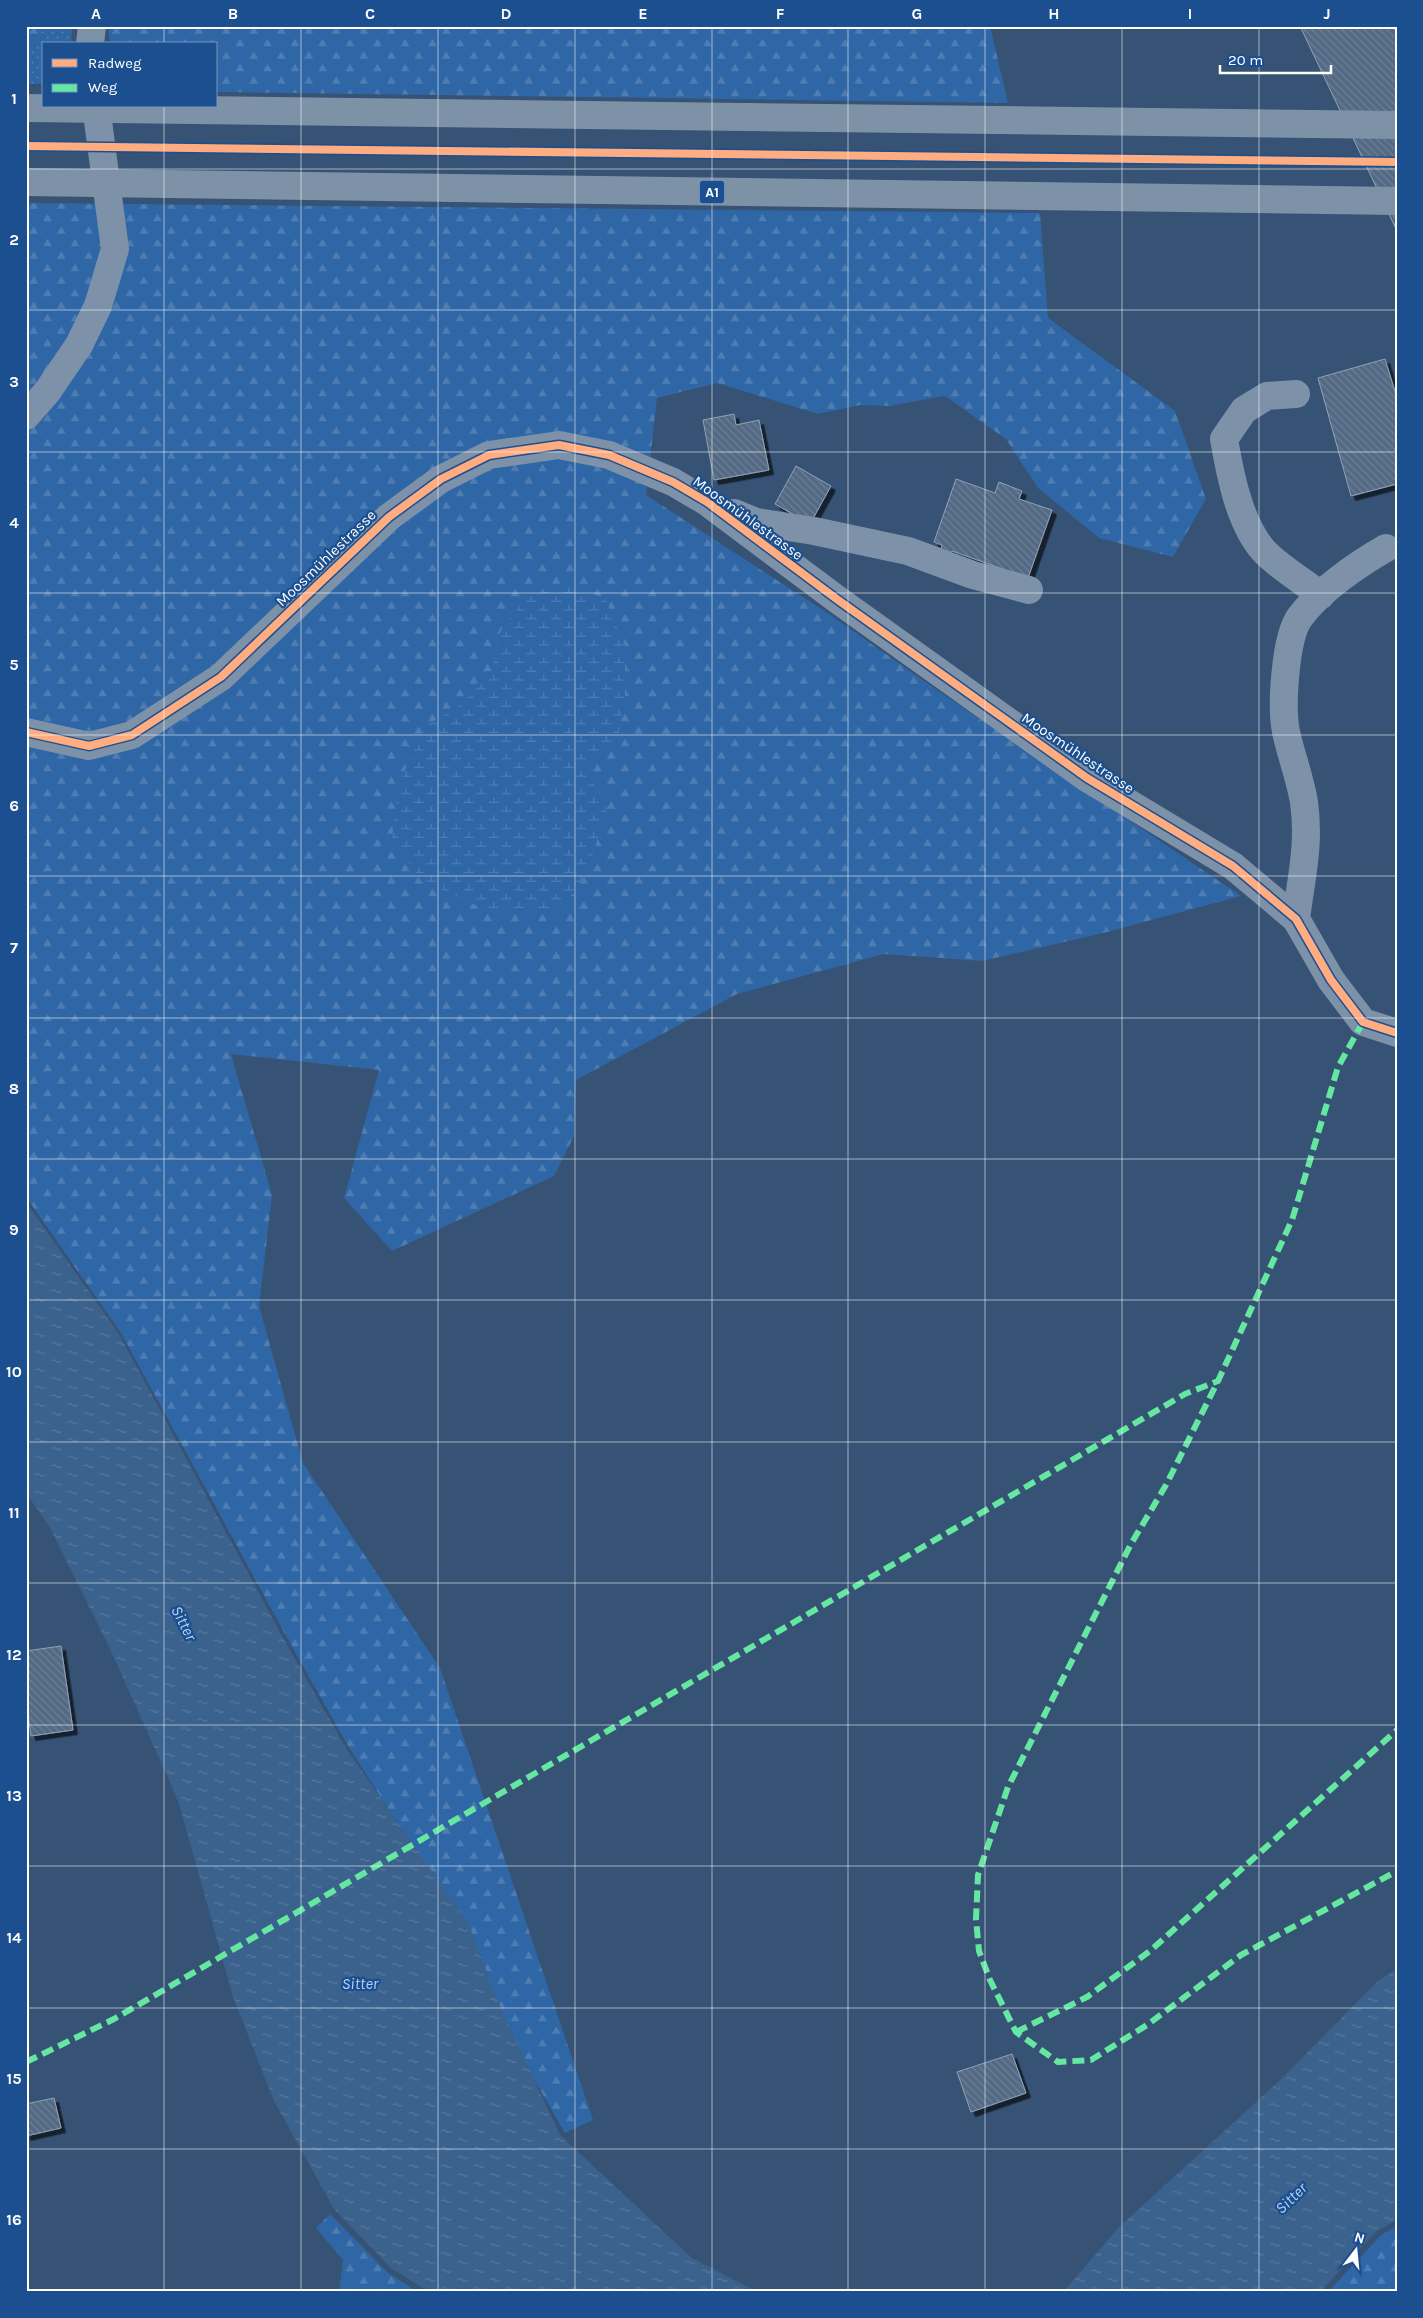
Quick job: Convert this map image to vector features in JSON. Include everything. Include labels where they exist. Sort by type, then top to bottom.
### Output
[{"type":"highway","points":[[26,108],[1397,125]]},
{"type":"highway","name":"A1","points":[[26,182],[1397,201]]},
{"type":"street","points":[[90,42],[92,26]]},
{"type":"street","points":[[26,416],[47,392],[79,346],[98,306],[115,249],[96,108]]},
{"type":"street","points":[[1296,394],[1268,396],[1244,410],[1224,439],[1230,474],[1241,513],[1263,550],[1320,595]]},
{"type":"street","name":"Moosmühlestrasse","points":[[26,732],[89,746],[132,735],[221,677],[389,516],[440,479],[489,455],[559,445],[609,455],[673,482],[707,502],[846,606],[1087,778],[1233,866],[1296,919],[1331,980],[1363,1022],[1397,1033]]},
{"type":"street","points":[[707,502],[756,522],[814,531],[908,551],[972,575],[1029,590]]},
{"type":"street","points":[[1296,919],[1306,862],[1306,832],[1304,801],[1286,730],[1286,667],[1291,642],[1299,618],[1320,595],[1364,560],[1386,548]]},
{"type":"green space","points":[[26,26],[72,26],[71,42],[42,42],[42,84],[26,84]]},
{"type":"green space","points":[[26,26],[41,26],[37,45],[26,51]]},
{"type":"green space","points":[[108,26],[990,26],[1008,103],[218,92],[218,42],[110,42]]},
{"type":"green space","points":[[26,203],[1040,213],[1048,318],[1175,411],[1206,499],[1173,557],[1099,538],[1038,488],[1006,439],[945,396],[889,406],[860,405],[818,414],[717,383],[657,398],[646,495],[826,612],[937,690],[1241,896],[1103,933],[982,961],[884,954],[737,994],[576,1080],[574,1136],[554,1176],[392,1251],[344,1198],[379,1070],[231,1054],[272,1195],[259,1306],[303,1463],[440,1668],[593,2120],[565,2133],[499,2018],[438,1886],[348,1746],[121,1333],[26,1197]]},
{"type":"green space","points":[[565,586],[605,598],[625,646],[625,696],[618,737],[583,770],[608,804],[588,871],[561,910],[492,912],[421,881],[392,837],[399,785],[423,728],[461,704],[491,674],[500,632],[525,598]]},
{"type":"green space","points":[[330,2214],[388,2273],[418,2292],[339,2292],[343,2260],[316,2228]]},
{"type":"green space","points":[[1397,2226],[1397,2292],[1328,2292],[1380,2236]]},
{"type":"water","name":"Sitter","points":[[26,1202],[119,1334],[282,1636],[346,1748],[468,1923],[502,2011],[560,2135],[692,2258],[758,2292],[429,2292],[392,2269],[334,2209],[274,2101],[233,1997],[178,1800],[110,1649],[49,1526],[26,1493]]},
{"type":"water","name":"Sitter","points":[[1397,1969],[1397,2220],[1377,2231],[1320,2292],[1063,2292],[1119,2227],[1279,2081],[1378,1981]]},
{"type":"building","points":[[1300,26],[1397,26],[1397,231]]},
{"type":"building","points":[[1385,359],[1397,398],[1397,484],[1351,496],[1318,378]]},
{"type":"building","points":[[734,414],[736,425],[759,420],[769,470],[714,480],[703,420]]},
{"type":"building","points":[[796,466],[831,486],[810,524],[775,504]]},
{"type":"building","points":[[956,479],[995,493],[999,482],[1022,491],[1019,499],[1052,510],[1028,578],[952,551],[949,560],[939,557],[942,545],[934,542]]},
{"type":"building","points":[[61,1646],[73,1730],[31,1736],[26,1700],[26,1651]]},
{"type":"building","points":[[1012,2054],[1026,2093],[971,2112],[957,2072]]},
{"type":"building","points":[[54,2098],[61,2128],[26,2136],[26,2104]]},
{"type":"marked path","points":[[1363,1022],[1338,1067],[1292,1220],[1218,1381],[1166,1485],[1131,1544],[1008,1787],[978,1875],[976,1919],[979,1951],[990,1980],[1016,2032],[1058,2062],[1091,2060],[1147,2025],[1241,1955],[1397,1871]]},
{"type":"marked path","points":[[26,2062],[114,2019],[1185,1394],[1218,1381]]},
{"type":"marked path","points":[[1016,2032],[1087,1997],[1150,1951],[1397,1730]]},
{"type":"cycle path","points":[[26,146],[1397,162]]},
{"type":"cycle path","points":[[26,732],[89,746],[132,735],[221,677],[389,517],[441,479],[489,455],[559,445],[609,455],[673,482],[707,502],[838,600],[1087,778],[1233,866],[1296,919],[1331,980],[1363,1022],[1397,1033]]}]
